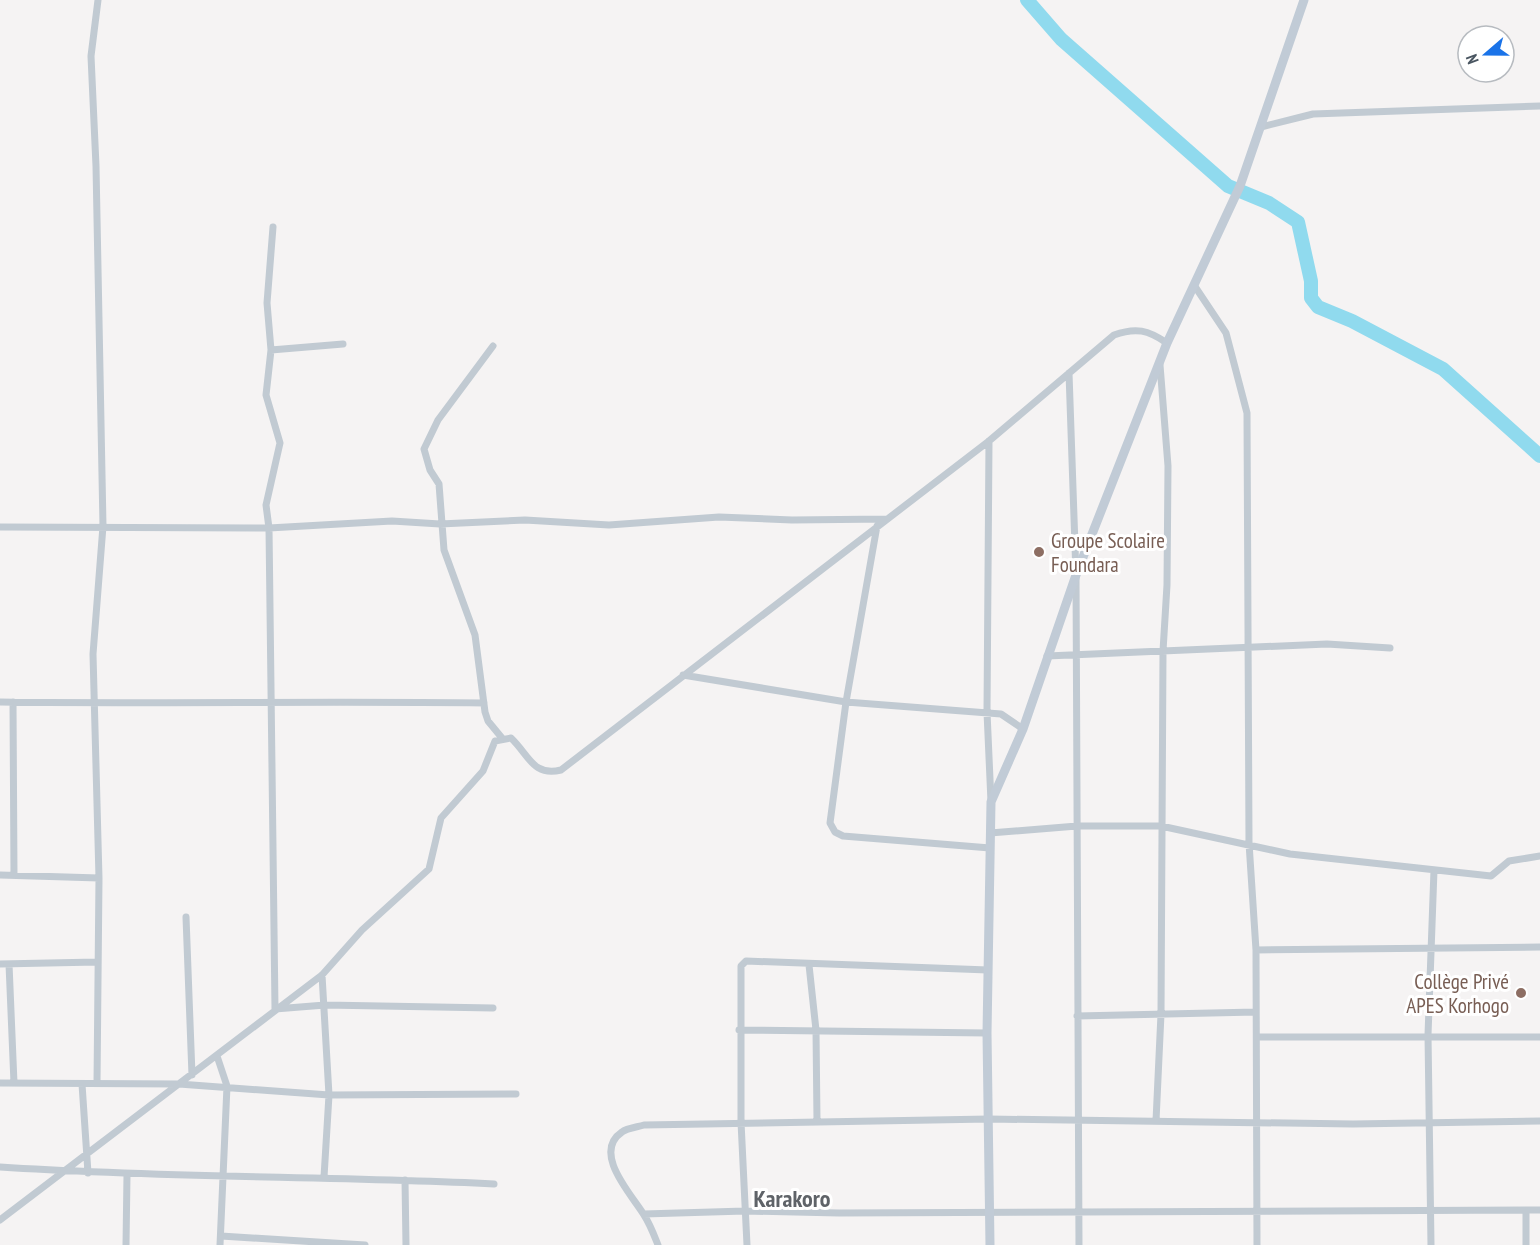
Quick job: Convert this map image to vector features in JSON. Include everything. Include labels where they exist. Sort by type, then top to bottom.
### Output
[{"type":"street","points":[[97,1083],[99,878],[93,654],[103,526],[96,166],[91,56],[98,0]]},
{"type":"street","points":[[991,802],[1023,729],[1076,575],[1159,362],[1238,190],[1304,0]]},
{"type":"street","points":[[1261,127],[1313,114],[1540,106]]},
{"type":"street","points":[[273,227],[267,303],[271,350],[266,395],[280,442],[266,505],[269,528],[275,1009]]},
{"type":"street","points":[[1194,285],[1226,333],[1247,413],[1249,843],[1256,950],[1257,1245]]},
{"type":"street","points":[[0,1220],[87,1151],[192,1075],[322,975],[362,930],[429,869],[441,818],[483,771],[495,741],[512,738],[539,771],[549,773],[561,770],[989,441],[1114,335],[1127,330],[1140,329],[1154,334],[1167,343]]},
{"type":"street","points":[[271,350],[343,344]]},
{"type":"street","points":[[493,346],[438,420],[424,449],[430,470],[439,484],[440,524],[451,575],[475,635],[488,721],[502,738]]},
{"type":"street","points":[[1156,1121],[1161,1014],[1163,651],[1167,585],[1168,466],[1159,362]]},
{"type":"street","points":[[1069,373],[1076,575],[1079,1245]]},
{"type":"street","points":[[989,441],[987,712],[991,802],[987,1033],[990,1245]]},
{"type":"street","points":[[0,527],[269,528],[392,521],[440,524],[525,520],[609,525],[719,517],[792,520],[887,519]]},
{"type":"street","points":[[877,526],[846,702],[830,823],[835,832],[843,836],[990,848]]},
{"type":"street","points":[[1047,657],[1327,644],[1390,648]]},
{"type":"street","points":[[683,675],[846,702],[934,711],[1000,714],[1023,729]]},
{"type":"street","points":[[0,702],[176,705],[270,700],[484,704]]},
{"type":"street","points":[[13,702],[14,875]]},
{"type":"street","points":[[990,833],[1077,826],[1161,826],[1249,843],[1290,854],[1491,876],[1509,861],[1540,856]]},
{"type":"street","points":[[1431,1245],[1428,1035],[1434,870]]},
{"type":"street","points":[[0,874],[99,878]]},
{"type":"street","points":[[186,916],[192,1075]]},
{"type":"street","points":[[1256,950],[1540,947]]},
{"type":"street","points":[[747,1245],[741,1122],[741,966],[746,961],[988,970]]},
{"type":"street","points":[[0,964],[97,962]]},
{"type":"street","points":[[9,964],[14,1083]]},
{"type":"street","points":[[810,965],[816,1030],[817,1121]]},
{"type":"street","points":[[322,975],[329,1095],[324,1177]]},
{"type":"street","points":[[275,1009],[324,1005],[493,1008]]},
{"type":"street","points":[[1077,1016],[1256,1012]]},
{"type":"street","points":[[740,1030],[987,1033]]},
{"type":"street","points":[[1257,1036],[1540,1037]]},
{"type":"street","points":[[217,1056],[227,1086],[225,1176],[220,1245]]},
{"type":"street","points":[[0,1083],[179,1084],[329,1095],[516,1095]]},
{"type":"street","points":[[81,1084],[88,1173]]},
{"type":"street","points":[[658,1245],[644,1214],[617,1177],[612,1154],[616,1139],[622,1131],[644,1125],[989,1119],[1353,1124],[1540,1121]]},
{"type":"street","points":[[0,1167],[127,1175],[324,1177],[494,1184]]},
{"type":"street","points":[[126,1245],[127,1175]]},
{"type":"street","points":[[405,1180],[406,1245]]},
{"type":"street","points":[[644,1214],[745,1211],[838,1213],[1256,1209],[1540,1210]]},
{"type":"street","points":[[1526,1210],[1526,1245]]},
{"type":"street","points":[[221,1236],[366,1245]]},
{"type":"waterway","points":[[1027,0],[1061,39],[1228,186],[1269,203],[1298,222],[1311,281],[1311,298],[1318,307],[1352,321],[1443,369],[1540,456]]},
{"type":"place","name":"Groupe Scolaire Foundara","points":[[1039,552]]},
{"type":"place","name":"Collège Privé APES Korhogo","points":[[1521,993]]},
{"type":"district","name":"Karakoro","points":[[792,1198]]}]
